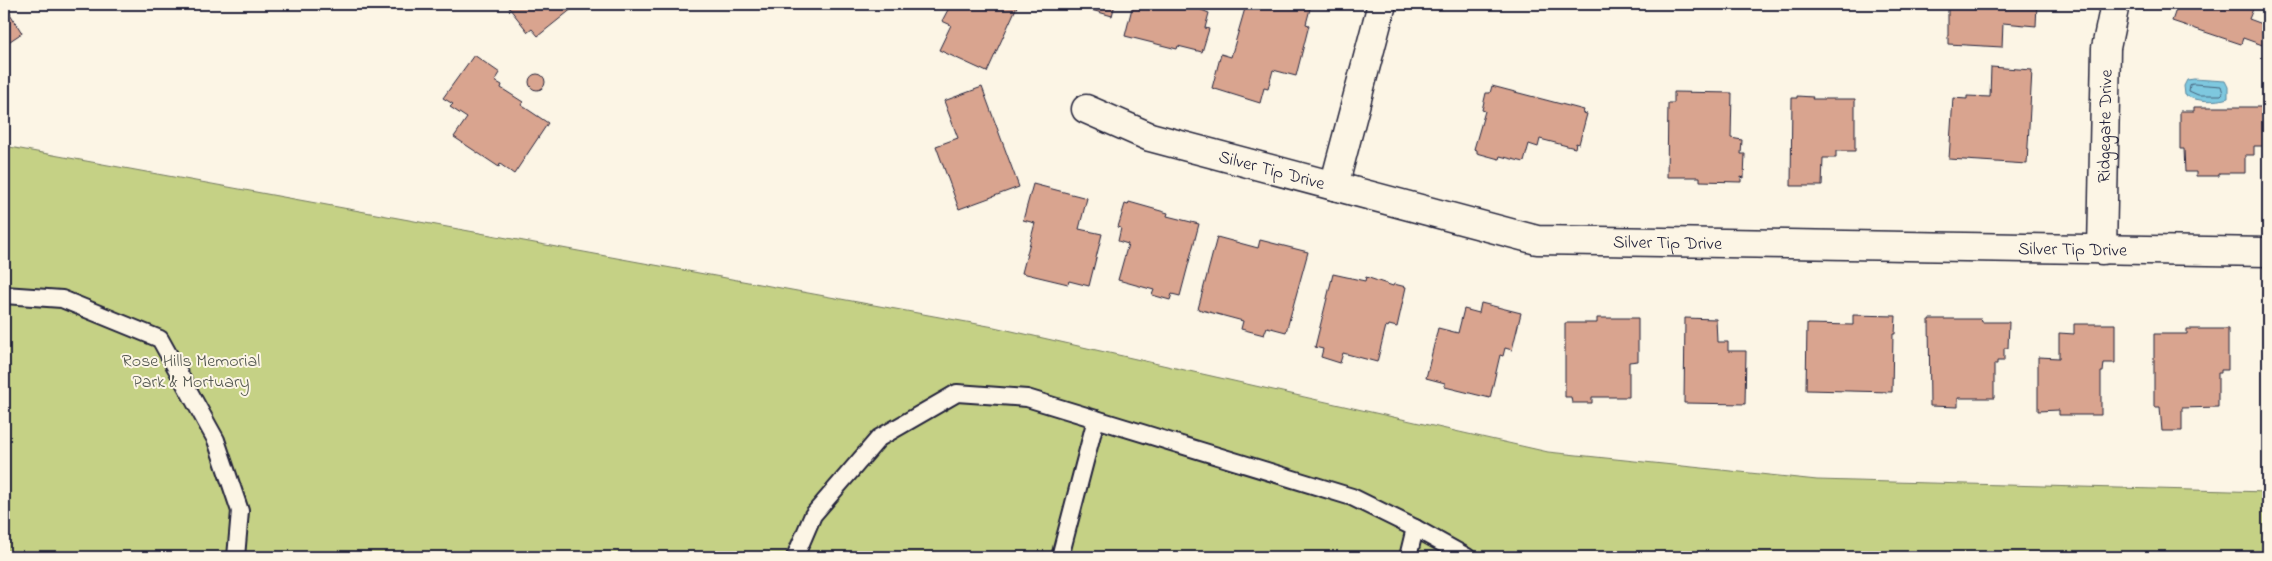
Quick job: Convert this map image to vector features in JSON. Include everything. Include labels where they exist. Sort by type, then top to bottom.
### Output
[{"type":"street","points":[[1334,186],[1382,4]]},
{"type":"street","name":"Ridgegate Drive","points":[[2102,250],[2106,48],[2115,4]]},
{"type":"street","name":"Silver Tip Drive","points":[[1086,109],[1150,137],[1536,240],[2268,252]]},
{"type":"lane","points":[[4,295],[62,300],[160,339],[216,440],[240,511],[236,557]]},
{"type":"lane","points":[[795,557],[813,515],[879,438],[957,393],[1027,398],[1352,497],[1415,528],[1467,557]]},
{"type":"lane","points":[[1060,557],[1096,419]]},
{"type":"lane","points":[[1408,557],[1415,528]]},
{"type":"green space","name":"Rose Hills Memorial Park & Mortuary","points":[[4,146],[994,327],[1548,452],[1817,480],[2268,492],[2268,557],[4,557]]},
{"type":"water","points":[[2187,80],[2225,81],[2228,87],[2228,98],[2206,101],[2185,95],[2184,86]]},
{"type":"building","points":[[4,4],[22,33],[4,45]]},
{"type":"building","points":[[506,4],[578,4],[538,36],[532,29],[528,32]]},
{"type":"building","points":[[951,4],[1018,4],[987,72],[939,50],[951,25],[942,21]]},
{"type":"building","points":[[1071,4],[1115,4],[1112,16]]},
{"type":"building","points":[[1133,4],[1200,4],[1199,9],[1209,13],[1205,28],[1209,29],[1202,52],[1178,46],[1177,49],[1125,36]]},
{"type":"building","points":[[1251,4],[1291,4],[1310,9],[1306,24],[1309,25],[1296,76],[1273,70],[1268,89],[1264,88],[1260,103],[1212,88],[1221,54],[1231,57],[1246,5],[1251,7]]},
{"type":"building","points":[[1948,4],[2037,4],[2036,26],[2003,23],[2002,47],[1948,44]]},
{"type":"building","points":[[2178,4],[2255,4],[2249,19],[2268,26],[2268,47],[2243,38],[2241,44],[2172,21]]},
{"type":"building","points":[[4,54],[9,62],[4,65]]},
{"type":"building","points":[[474,55],[500,73],[495,81],[502,85],[501,88],[523,102],[521,105],[548,123],[514,174],[500,164],[499,167],[454,137],[467,118],[450,107],[453,104],[443,98]]},
{"type":"building","points":[[1991,67],[2032,70],[2027,164],[1949,159],[1953,98],[1967,99],[1967,96],[1990,97]]},
{"type":"building","points":[[534,74],[540,74],[545,79],[543,88],[534,90],[529,85],[529,79]]},
{"type":"building","points":[[1492,86],[1584,110],[1583,113],[1587,114],[1579,144],[1576,143],[1575,148],[1540,139],[1538,147],[1529,144],[1524,162],[1500,156],[1499,159],[1477,153],[1477,150],[1474,149],[1485,111],[1482,110],[1486,93],[1490,93]]},
{"type":"building","points":[[982,87],[1019,187],[959,209],[936,146],[958,138],[944,101]]},
{"type":"building","points":[[1674,92],[1732,93],[1731,138],[1742,140],[1741,154],[1745,154],[1744,178],[1741,177],[1741,182],[1700,181],[1700,177],[1667,177],[1668,103],[1674,103]]},
{"type":"building","points":[[1797,96],[1813,97],[1812,99],[1855,99],[1855,151],[1836,151],[1836,158],[1823,158],[1822,186],[1791,186],[1792,98],[1797,98]]},
{"type":"building","points":[[2194,107],[2268,107],[2268,146],[2254,146],[2254,155],[2245,155],[2245,173],[2219,173],[2219,176],[2196,176],[2196,172],[2185,172],[2184,149],[2180,149],[2180,111],[2194,111]]},
{"type":"building","points":[[1033,184],[1087,198],[1079,229],[1102,234],[1089,286],[1069,281],[1068,284],[1022,273],[1035,223],[1023,220]]},
{"type":"building","points":[[1129,202],[1168,213],[1167,216],[1199,224],[1180,296],[1172,294],[1170,300],[1152,295],[1154,290],[1118,280],[1128,244],[1118,241],[1121,228],[1118,227],[1125,204],[1128,205]]},
{"type":"building","points":[[1217,237],[1258,248],[1260,240],[1308,252],[1286,332],[1267,327],[1264,335],[1241,329],[1243,321],[1198,309]]},
{"type":"building","points":[[1333,274],[1365,281],[1366,277],[1393,286],[1394,284],[1406,287],[1397,327],[1386,326],[1377,362],[1343,353],[1340,363],[1321,357],[1323,349],[1315,347]]},
{"type":"building","points":[[1481,303],[1521,313],[1512,350],[1505,348],[1503,356],[1500,355],[1490,398],[1445,387],[1445,383],[1426,378],[1438,328],[1458,333],[1464,309],[1479,313]]},
{"type":"building","points":[[1853,315],[1896,316],[1895,334],[1893,334],[1892,392],[1806,390],[1807,324],[1853,325]]},
{"type":"building","points":[[1597,318],[1638,318],[1638,361],[1629,362],[1629,397],[1592,397],[1592,403],[1572,403],[1571,397],[1565,397],[1565,323],[1597,323]]},
{"type":"building","points":[[1685,318],[1716,319],[1717,342],[1728,342],[1728,351],[1746,351],[1745,404],[1684,403]]},
{"type":"building","points":[[1929,319],[1981,319],[1982,322],[2009,322],[2008,348],[2004,348],[2004,361],[1997,361],[1997,364],[1994,364],[1994,398],[1958,398],[1958,407],[1930,406]]},
{"type":"building","points":[[2074,324],[2115,324],[2115,363],[2104,363],[2103,372],[2101,372],[2101,415],[2059,415],[2059,410],[2038,411],[2038,357],[2059,358],[2059,333],[2074,334]]},
{"type":"building","points":[[2187,329],[2228,329],[2228,370],[2221,370],[2221,373],[2218,373],[2218,407],[2182,408],[2182,431],[2162,431],[2160,407],[2154,407],[2154,334],[2187,334]]},
{"type":"building","points":[[2267,376],[2268,407],[2266,407]]}]
